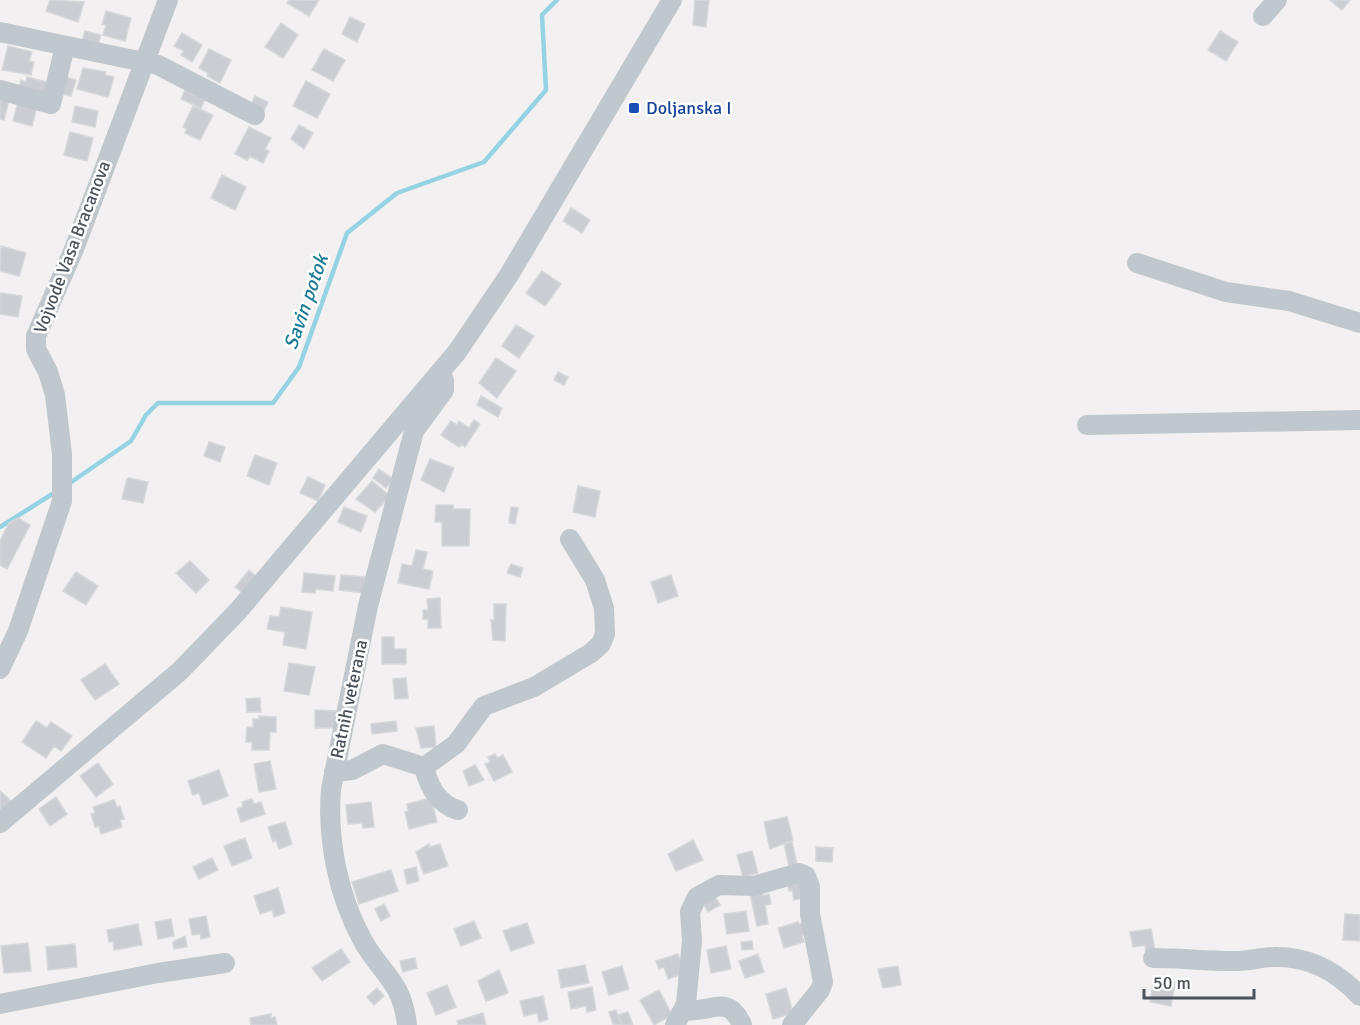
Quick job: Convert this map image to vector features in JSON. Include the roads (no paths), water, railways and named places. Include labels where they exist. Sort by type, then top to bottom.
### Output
[{"type":"street","name":"Vojvode Vasa Bracanova","points":[[0,669],[18,631],[62,492],[55,395],[35,342],[74,249],[168,0]]},
{"type":"street","points":[[0,823],[180,671],[238,611],[457,352],[508,275],[672,0]]},
{"type":"street","points":[[1263,16],[1276,0]]},
{"type":"street","points":[[0,32],[158,65],[255,115]]},
{"type":"street","points":[[0,90],[51,104],[65,46]]},
{"type":"street","points":[[1137,263],[1226,292],[1289,301],[1360,323]]},
{"type":"street","name":"Ratnih veterana","points":[[407,1025],[401,994],[362,939],[342,892],[329,811],[334,772],[368,606],[414,431],[444,390],[444,380],[439,373]]},
{"type":"street","points":[[1086,425],[1360,420]]},
{"type":"street","points":[[334,772],[352,770],[383,754],[424,767],[456,744],[484,706],[534,687],[591,653],[601,644],[605,633],[601,598],[596,579],[570,539]]},
{"type":"street","points":[[424,767],[437,797],[449,807],[458,810]]},
{"type":"street","points":[[742,1025],[735,1011],[728,1006],[679,1018],[692,941],[690,912],[698,897],[718,885],[754,886],[799,873],[806,876],[810,887],[810,914],[823,982],[820,990],[792,1025]]},
{"type":"street","points":[[1153,958],[1233,962],[1274,957],[1292,959],[1311,963],[1341,976],[1360,996]]},
{"type":"street","points":[[0,1004],[158,973],[225,963]]},
{"type":"waterway","name":"Savin potok","points":[[67,485],[131,441],[146,415],[158,403],[273,403],[299,367],[347,233],[397,193],[484,162],[546,90],[542,15],[557,0]]},
{"type":"waterway","name":"Savin potok","points":[[0,527],[57,491]]},
{"type":"place","name":"Doljanska I","points":[[634,108]]}]
